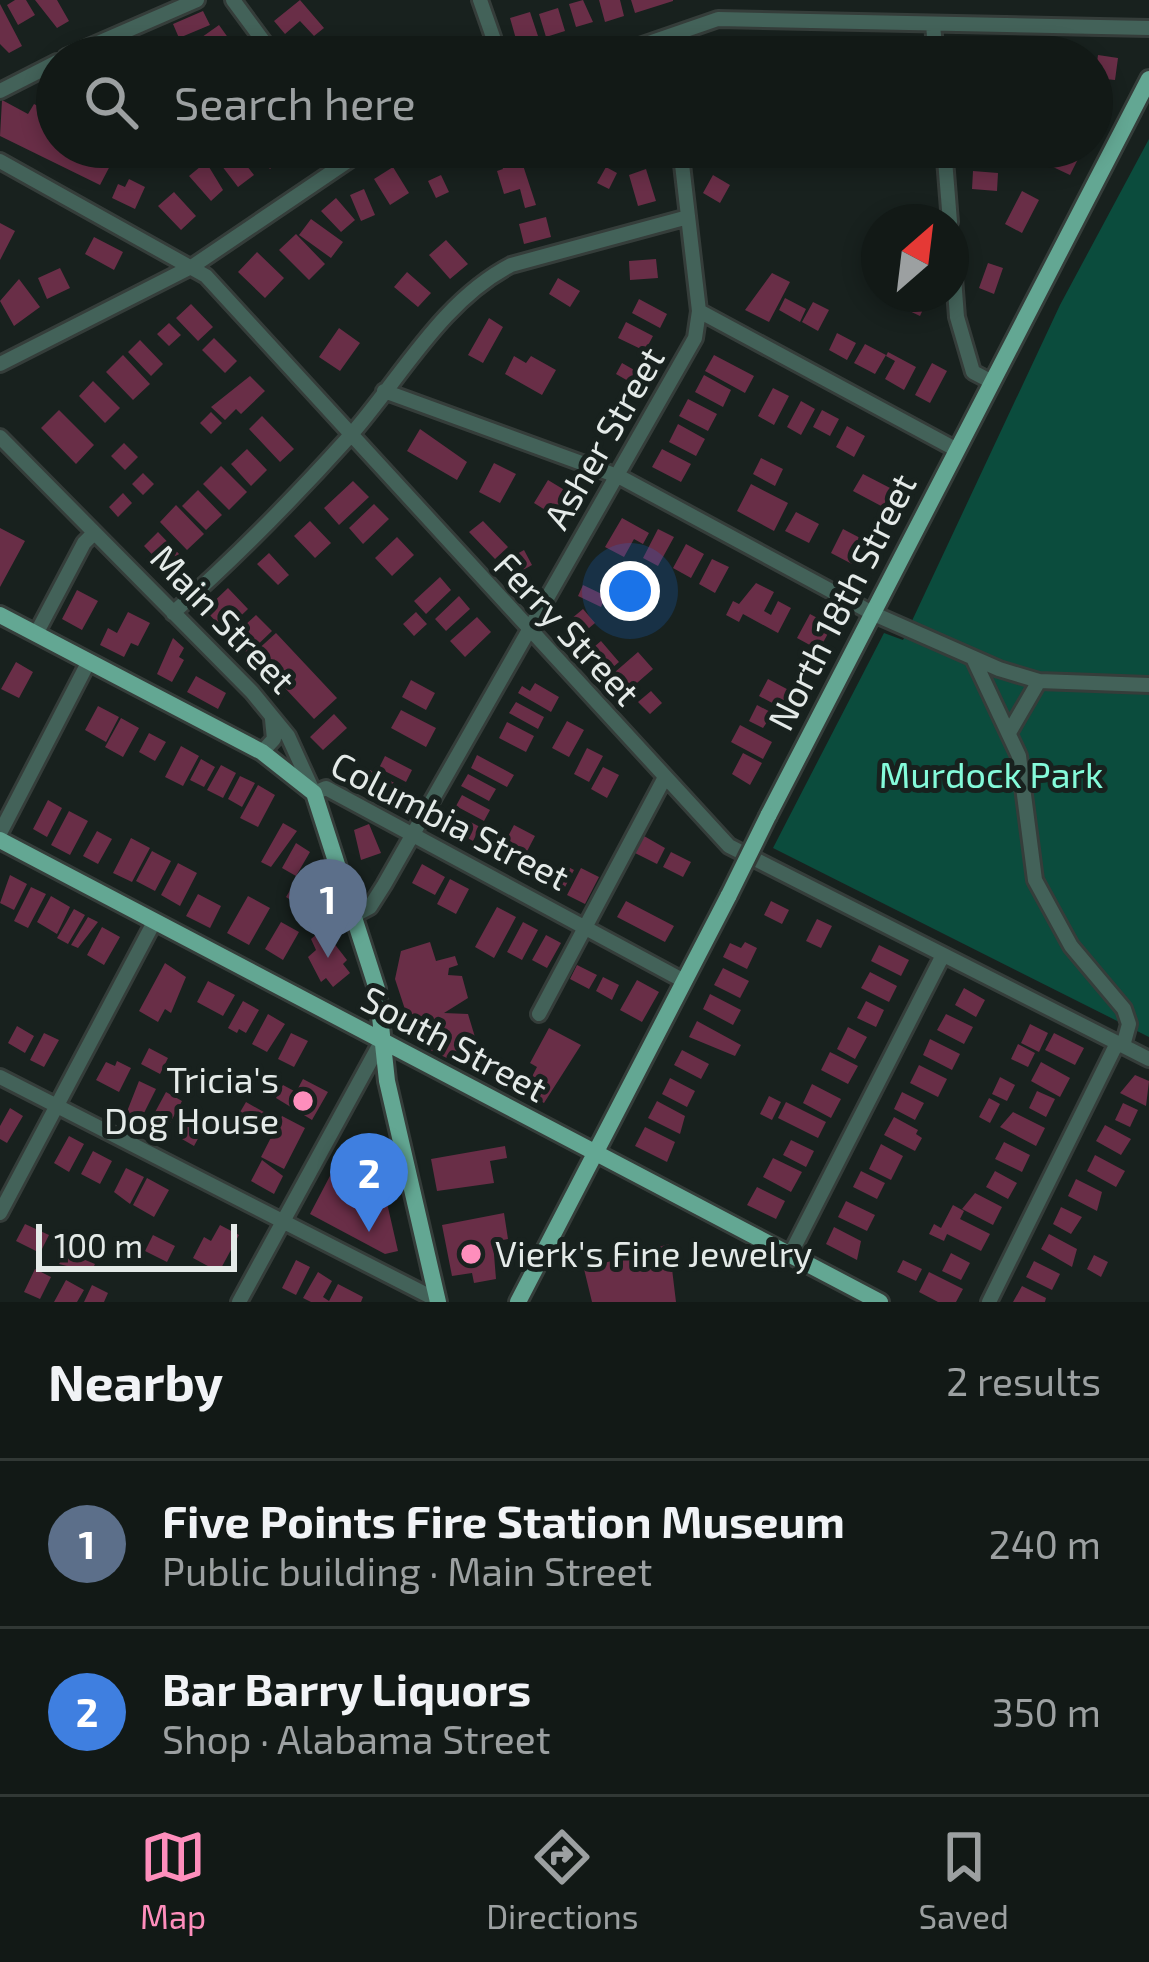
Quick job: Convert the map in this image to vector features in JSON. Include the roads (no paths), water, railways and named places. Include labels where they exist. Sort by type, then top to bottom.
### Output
[{"type":"main road","name":"North 18th Street","points":[[1113,148],[1149,79]]},
{"type":"main road","name":"North 18th Street","points":[[518,1302],[1103,168]]},
{"type":"main road","name":"Columbia Street","points":[[0,615],[262,752],[314,793]]},
{"type":"main road","name":"Main Street","points":[[314,793],[376,989],[381,1042],[437,1301]]},
{"type":"main road","name":"South Street","points":[[0,837],[153,924],[868,1299]]},
{"type":"street","points":[[115,36],[197,0]]},
{"type":"street","points":[[233,0],[260,36]]},
{"type":"street","points":[[480,0],[493,36]]},
{"type":"street","points":[[712,0],[718,19]]},
{"type":"street","points":[[673,36],[718,19],[1149,28]]},
{"type":"street","points":[[932,25],[933,36]]},
{"type":"street","points":[[0,91],[36,73]]},
{"type":"street","name":"Ferry Street","points":[[0,161],[193,266],[729,846],[1149,1059]]},
{"type":"street","points":[[0,364],[193,266],[327,168]]},
{"type":"street","name":"Asher Street","points":[[355,914],[370,907],[620,477],[695,338],[699,310],[682,168]]},
{"type":"street","points":[[946,168],[949,204]]},
{"type":"street","points":[[173,613],[350,436],[384,391],[490,276],[511,265],[688,217]]},
{"type":"street","points":[[699,310],[957,450]]},
{"type":"street","points":[[957,312],[974,372],[992,382]]},
{"type":"street","points":[[384,391],[620,477],[874,614],[973,658],[1039,681],[1149,685]]},
{"type":"street","name":"Main Street","points":[[0,437],[288,736],[314,793]]},
{"type":"street","points":[[36,634],[94,533]]},
{"type":"street","points":[[973,658],[1010,730],[1023,775],[1035,880],[1071,946],[1124,1009],[1129,1024],[989,1302]]},
{"type":"street","points":[[0,837],[89,661]]},
{"type":"street","points":[[1010,730],[1039,681]]},
{"type":"street","points":[[262,752],[274,739],[272,718]]},
{"type":"street","points":[[539,1014],[664,779]]},
{"type":"street","name":"Columbia Street","points":[[314,793],[326,788],[684,981]]},
{"type":"street","points":[[0,1213],[153,924]]},
{"type":"street","points":[[790,1256],[944,955]]},
{"type":"street","points":[[239,1302],[381,1042]]},
{"type":"street","points":[[0,1077],[437,1301]]},
{"type":"place","name":"Five Points Fire Station Museum","points":[[328,958]]},
{"type":"place","name":"Tricia's Dog House","points":[[303,1101]]},
{"type":"place","name":"Bar Barry Liquors","points":[[369,1232]]},
{"type":"place","name":"Vierk's Fine Jewelry","points":[[471,1254]]},
{"type":"park label","name":"Murdock Park","points":[[991,775]]}]
